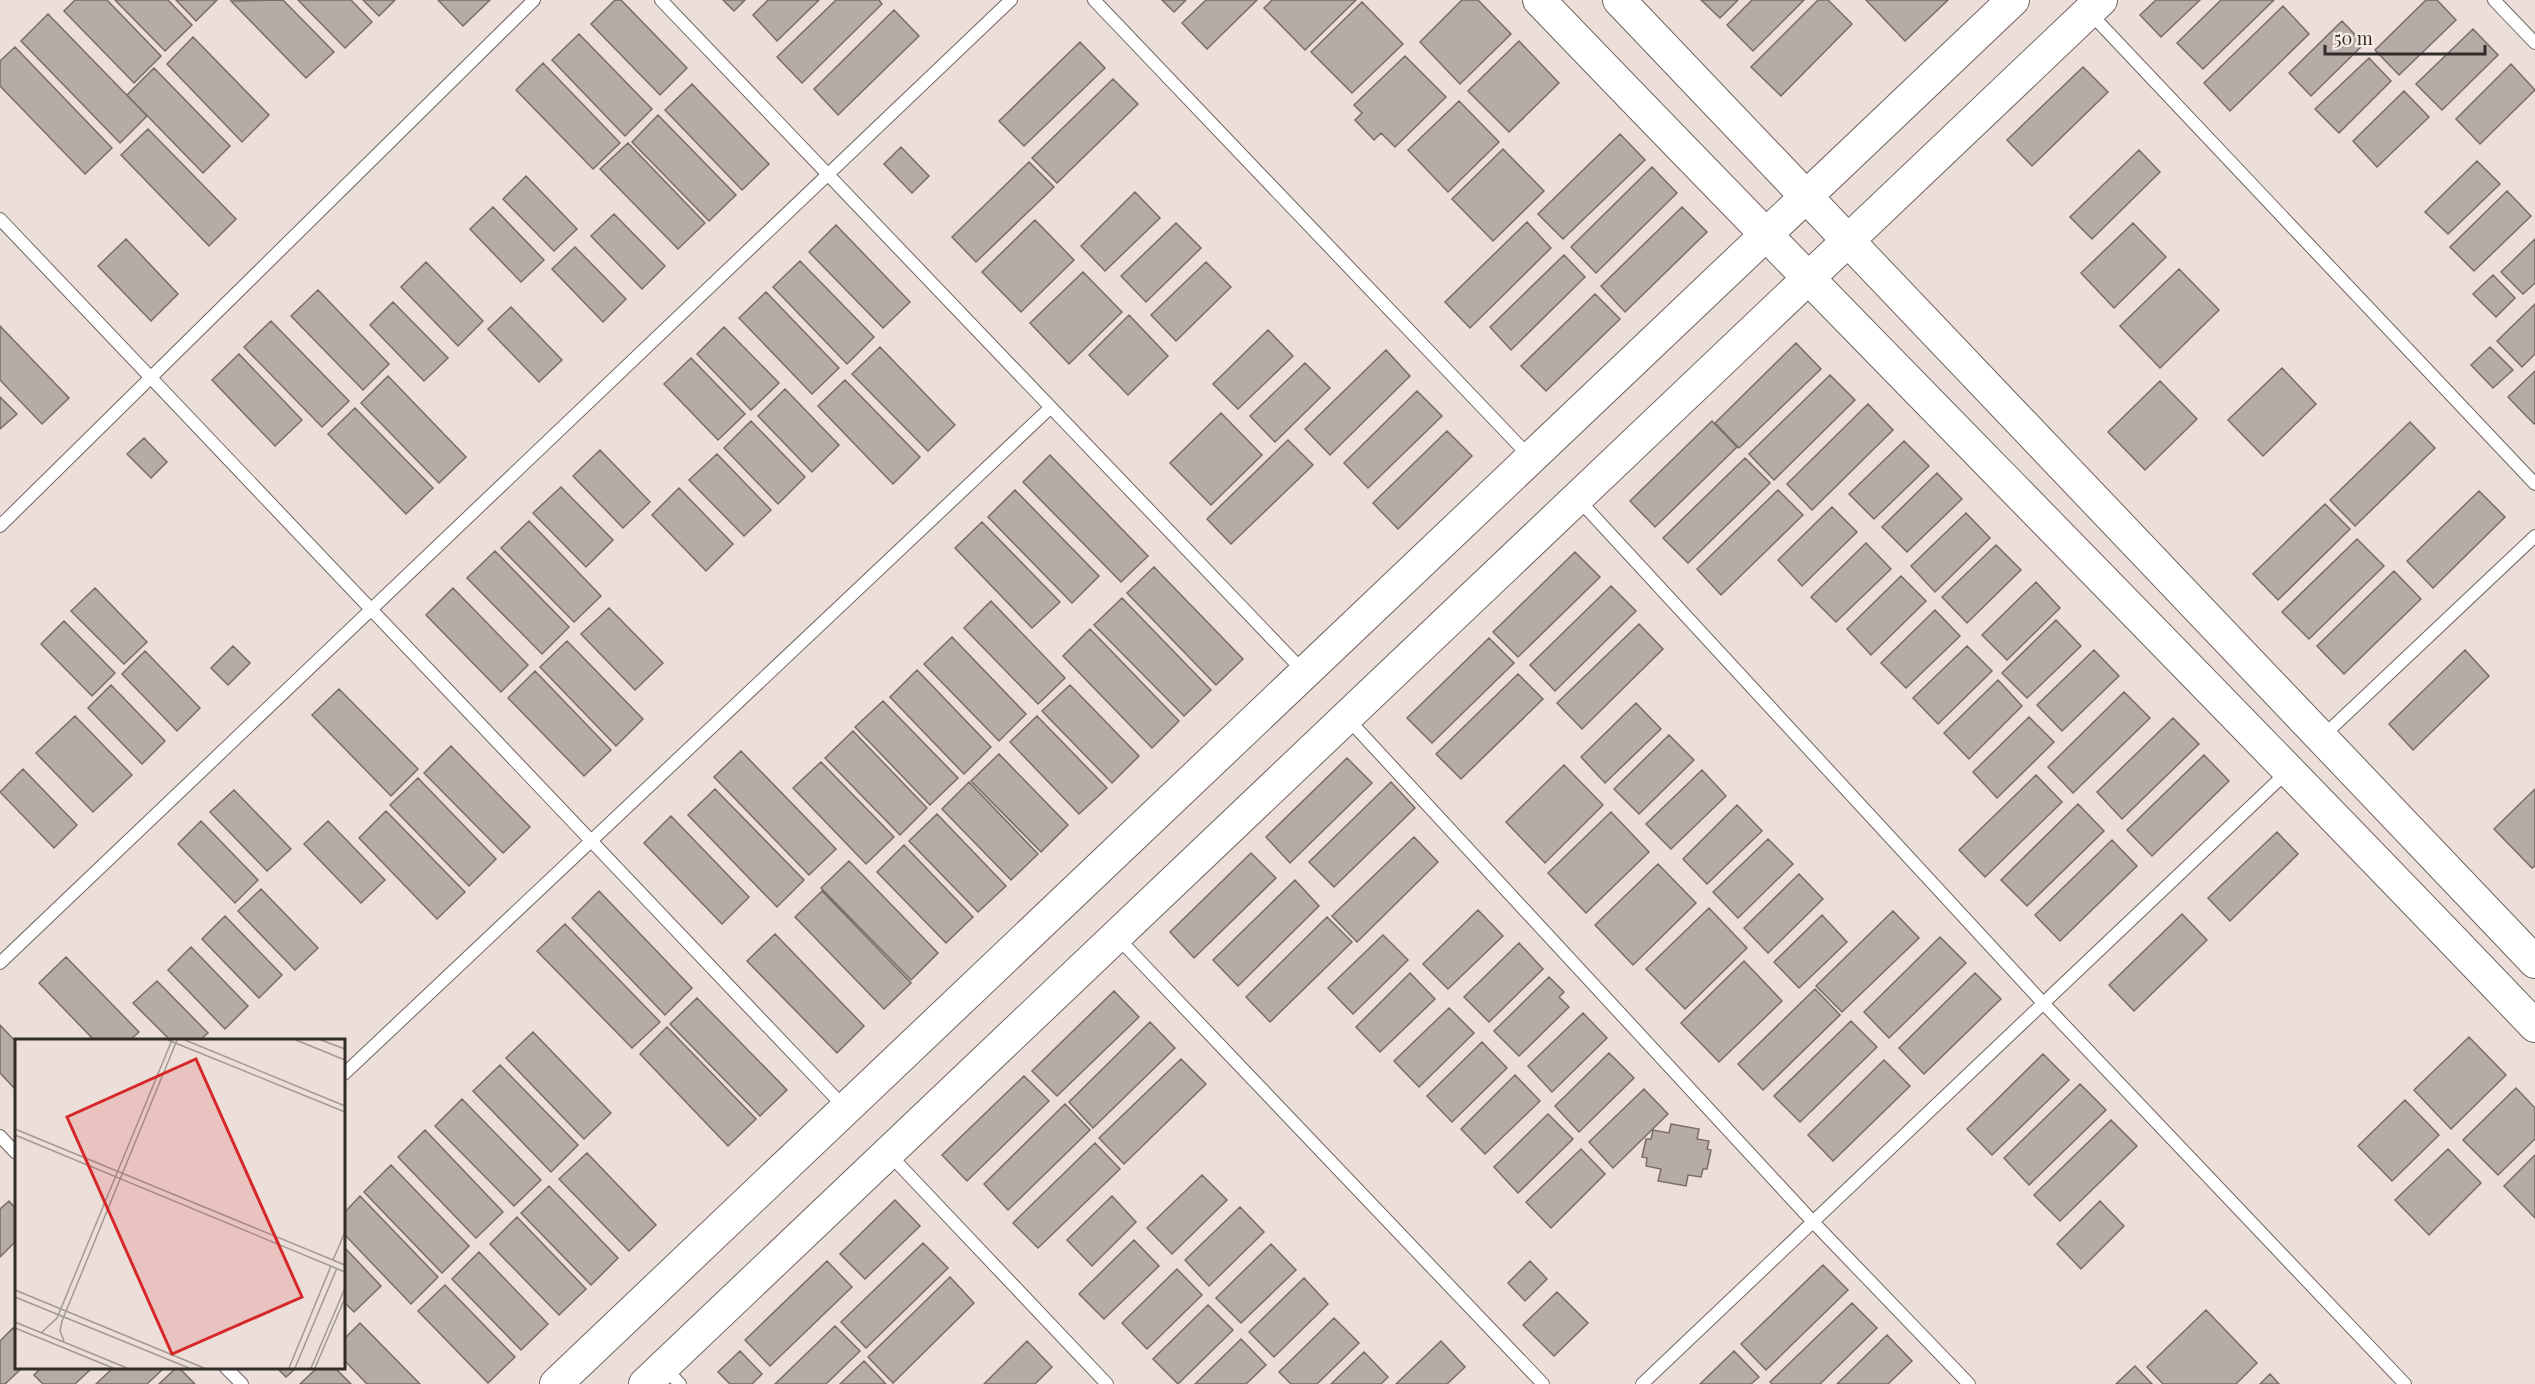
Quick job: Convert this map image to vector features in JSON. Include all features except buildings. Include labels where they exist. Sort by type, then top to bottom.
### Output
[{"type":"street","points":[[1539,0],[1765,236],[1809,278],[2290,769],[2535,1026]]},
{"type":"street","points":[[1619,0],[2535,963]]},
{"type":"street","points":[[556,1384],[2013,0]]},
{"type":"street","points":[[663,1378],[888,1153],[2095,6]]},
{"type":"lane","points":[[0,526],[534,0]]},
{"type":"lane","points":[[662,0],[1305,673]]},
{"type":"lane","points":[[0,963],[1011,0]]},
{"type":"lane","points":[[1094,0],[1531,458]]},
{"type":"lane","points":[[2494,0],[2535,43]]},
{"type":"lane","points":[[2095,6],[2535,484]]},
{"type":"lane","points":[[0,219],[846,1109]]},
{"type":"lane","points":[[345,1073],[1050,408]]},
{"type":"lane","points":[[1577,498],[2044,1004],[2405,1384]]},
{"type":"lane","points":[[2320,739],[2535,536]]},
{"type":"lane","points":[[1347,717],[1814,1223],[1969,1384]]},
{"type":"lane","points":[[1642,1384],[2290,769]]},
{"type":"lane","points":[[1116,936],[1543,1384]]},
{"type":"lane","points":[[0,1136],[15,1152]]},
{"type":"lane","points":[[888,1153],[1107,1384]]},
{"type":"lane","points":[[227,1369],[242,1384]]}]
